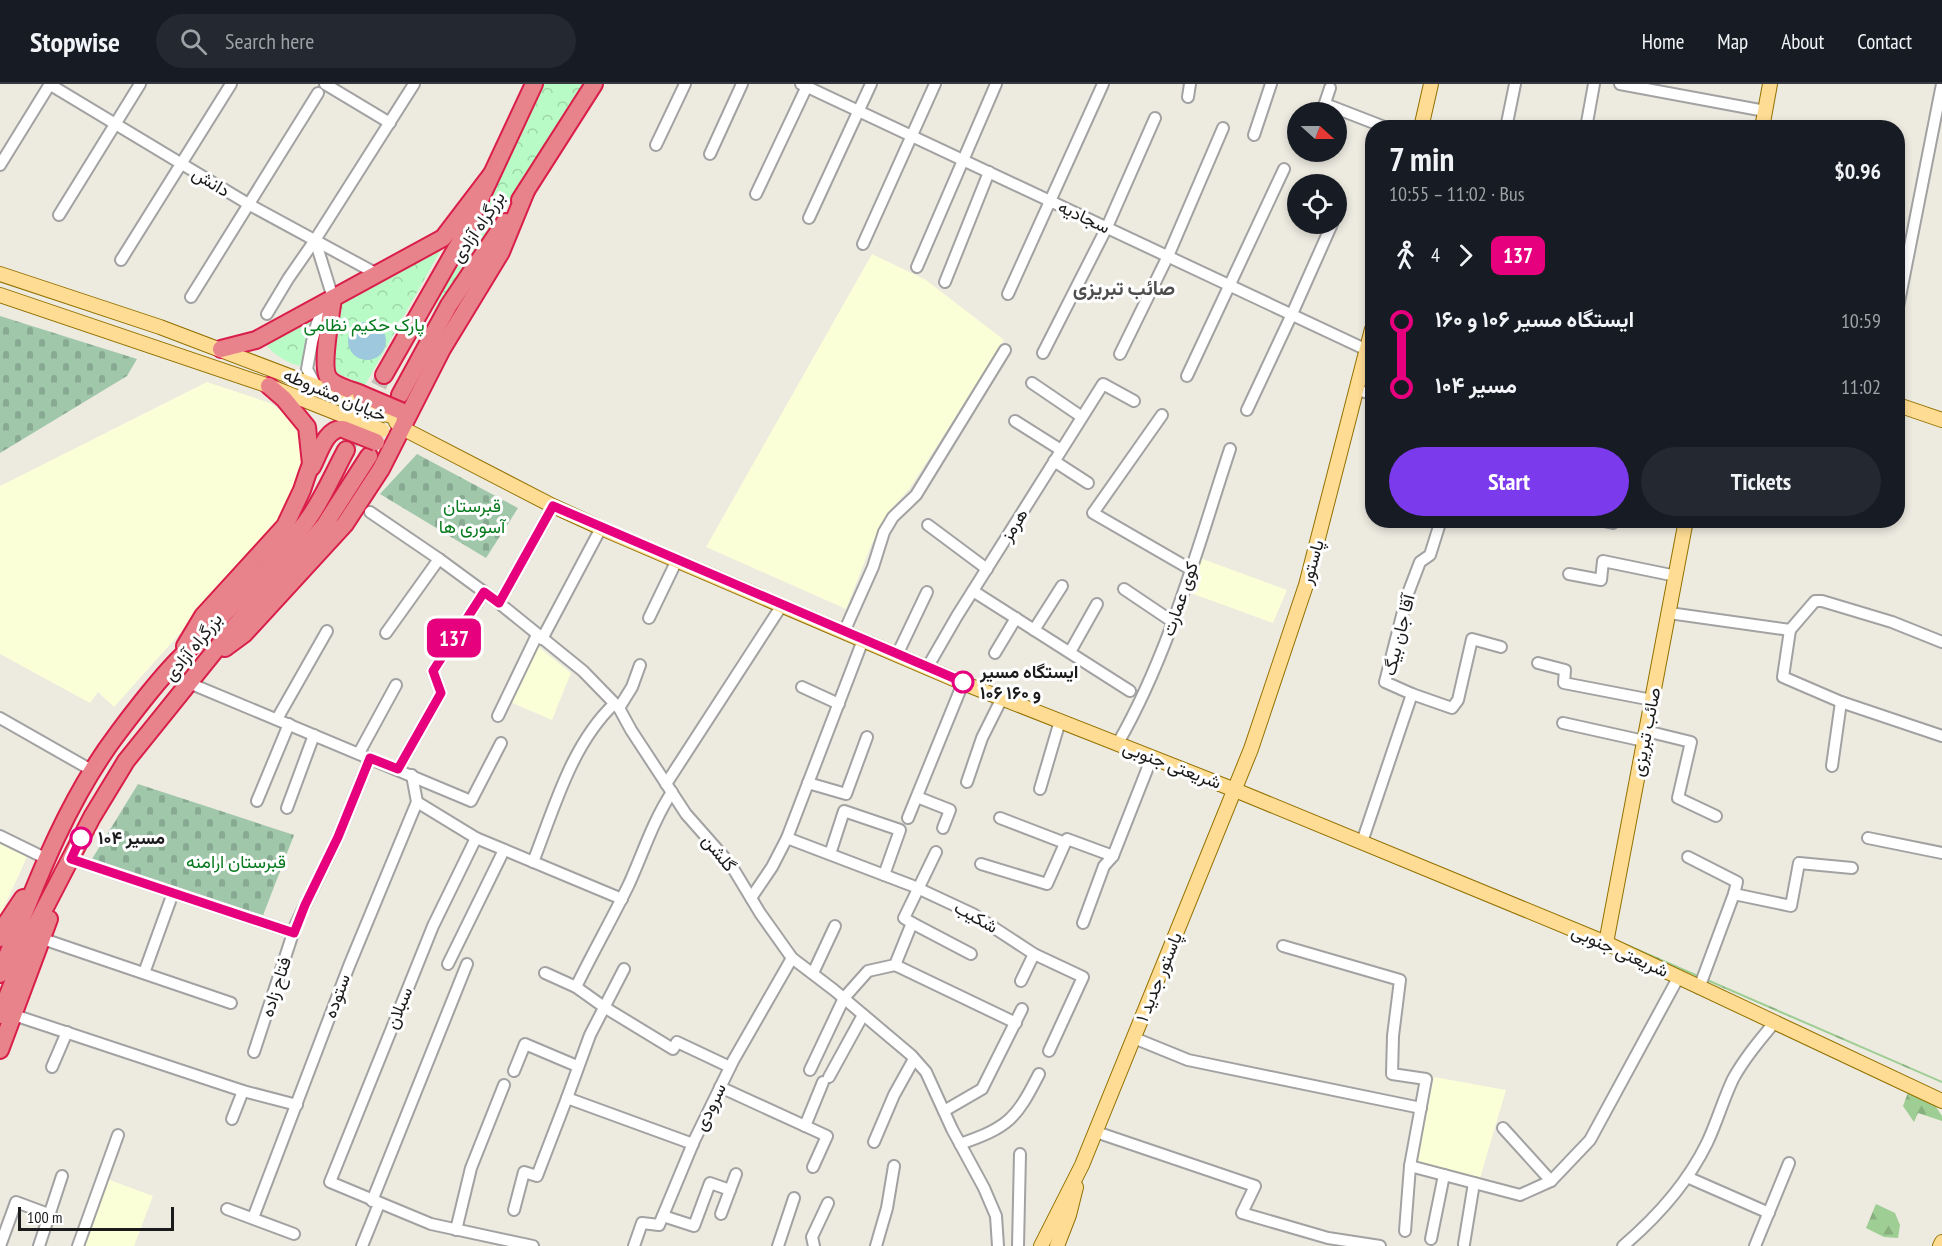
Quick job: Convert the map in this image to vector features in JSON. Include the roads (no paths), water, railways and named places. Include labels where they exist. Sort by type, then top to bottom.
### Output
[{"type":"highway","name":"بزرگراه آزادی","points":[[384,375],[461,240],[534,84]]},
{"type":"highway","name":"بزرگراه آزادی","points":[[207,661],[244,634],[345,524],[381,469],[400,413],[449,305],[526,191],[594,84]]},
{"type":"highway","points":[[221,350],[256,340],[443,238],[491,175]]},
{"type":"highway","points":[[333,298],[324,366],[328,378],[358,398],[400,413]]},
{"type":"highway","points":[[175,664],[203,616],[285,526],[311,464],[307,427],[284,399],[269,386]]},
{"type":"highway","points":[[307,475],[330,433],[345,423],[376,443],[380,454],[381,469]]},
{"type":"highway","name":"بزرگراه آزادی","points":[[0,1050],[7,1015],[35,927],[92,817],[126,761],[234,627],[324,526],[376,443]]},
{"type":"highway","name":"بزرگراه آزادی","points":[[0,974],[45,863],[83,785],[118,734],[175,664],[216,624],[308,520],[346,450]]},
{"type":"highway","name":"بزرگراه آزادی","points":[[0,938],[5,925],[45,863]]},
{"type":"highway","name":"بزرگراه آزادی","points":[[7,1015],[43,939],[63,874]]},
{"type":"main road","points":[[1423,120],[1431,84]]},
{"type":"main road","points":[[1763,120],[1770,84]]},
{"type":"main road","name":"خیابان مشروطه","points":[[0,274],[160,327],[316,386],[358,398]]},
{"type":"main road","name":"خیابان مشروطه","points":[[0,295],[269,386],[345,423]]},
{"type":"main road","name":"پاستور","points":[[1235,790],[1269,698],[1306,585],[1365,358]]},
{"type":"main road","points":[[1905,407],[1942,420]]},
{"type":"main road","name":"خیابان مشروطه","points":[[376,443],[400,413]]},
{"type":"main road","name":"شریعتی جنوبی","points":[[400,413],[553,506],[601,528],[927,668],[1235,790],[1606,943],[1942,1101]]},
{"type":"main road","name":"صائب تبریزی","points":[[1606,943],[1685,528]]},
{"type":"main road","name":"پاستور جدید ۱","points":[[1041,1246],[1082,1165],[1235,790]]},
{"type":"main road","points":[[1928,1095],[1942,1112]]},
{"type":"main road","name":"پاستور جدید ۱","points":[[1057,1246],[1069,1215],[1082,1165]]},
{"type":"street","points":[[0,165],[50,84]]},
{"type":"street","name":"دانش","points":[[50,84],[250,205],[377,274]]},
{"type":"street","points":[[59,215],[140,84]]},
{"type":"street","points":[[121,260],[231,84]]},
{"type":"street","points":[[325,84],[390,123]]},
{"type":"street","points":[[267,314],[414,84]]},
{"type":"street","points":[[656,145],[684,84]]},
{"type":"street","points":[[710,154],[742,84]]},
{"type":"street","points":[[810,218],[871,84]]},
{"type":"street","points":[[863,244],[935,84]]},
{"type":"street","points":[[917,267],[996,84]]},
{"type":"street","points":[[1008,294],[1103,84]]},
{"type":"street","points":[[1188,97],[1190,84]]},
{"type":"street","points":[[1254,135],[1270,84]]},
{"type":"street","points":[[1508,120],[1515,84]]},
{"type":"street","points":[[1587,120],[1594,84]]},
{"type":"street","points":[[1620,84],[1765,111]]},
{"type":"street","points":[[1905,272],[1942,84]]},
{"type":"street","points":[[756,194],[805,85]]},
{"type":"street","name":"سجادیه","points":[[805,85],[1365,349]]},
{"type":"street","points":[[1325,102],[1330,88]]},
{"type":"street","points":[[191,297],[318,93]]},
{"type":"street","points":[[1347,116],[1365,121]]},
{"type":"street","points":[[1043,353],[1107,228],[1155,118]]},
{"type":"street","points":[[1120,354],[1168,256],[1223,128]]},
{"type":"street","points":[[1187,376],[1284,169]]},
{"type":"street","points":[[945,282],[989,172]]},
{"type":"street","points":[[1247,410],[1328,234]]},
{"type":"street","points":[[315,240],[333,298],[322,311],[312,342],[307,369],[316,386]]},
{"type":"street","points":[[844,632],[873,567],[884,532],[893,517],[916,495],[1005,350]]},
{"type":"street","points":[[1032,383],[1082,417]]},
{"type":"street","name":"هرمز","points":[[927,668],[1103,384],[1134,401]]},
{"type":"street","points":[[1357,390],[1365,392]]},
{"type":"street","points":[[1162,415],[1093,513],[1190,569]]},
{"type":"street","points":[[1015,421],[1062,450]]},
{"type":"street","name":"کوی عمارت","points":[[1118,743],[1143,698],[1173,622],[1230,449]]},
{"type":"street","points":[[1054,461],[1088,483]]},
{"type":"street","points":[[499,603],[553,506]]},
{"type":"street","name":"گلشن","points":[[370,512],[499,603],[605,692],[686,814],[730,865],[792,958],[844,998],[926,1072],[996,1216],[998,1246]]},
{"type":"street","points":[[928,525],[987,568]]},
{"type":"street","points":[[498,716],[539,637],[601,528]]},
{"type":"street","name":"آقا جان بیگ","points":[[1362,842],[1412,694],[1385,682],[1407,596],[1420,562],[1430,555],[1438,528]]},
{"type":"street","points":[[386,633],[439,559]]},
{"type":"street","points":[[649,618],[677,560]]},
{"type":"street","points":[[1569,574],[1601,580],[1604,561],[1676,576]]},
{"type":"street","points":[[1034,630],[1062,586]]},
{"type":"street","points":[[1124,590],[1173,622]]},
{"type":"street","points":[[974,591],[1131,691]]},
{"type":"street","points":[[398,769],[441,693],[433,671],[484,592]]},
{"type":"street","points":[[897,655],[927,592]]},
{"type":"street","points":[[1942,642],[1892,622],[1822,601],[1815,601],[1790,630],[1783,677],[1841,702],[1942,736]]},
{"type":"street","points":[[1070,652],[1097,604]]},
{"type":"street","points":[[576,987],[598,941],[622,899],[669,788],[782,605]]},
{"type":"street","points":[[1669,613],[1790,630]]},
{"type":"street","points":[[995,653],[1016,618]]},
{"type":"street","points":[[278,719],[327,631]]},
{"type":"street","points":[[1412,694],[1452,708],[1458,700],[1472,639],[1501,647]]},
{"type":"street","points":[[751,898],[772,867],[787,838],[863,640]]},
{"type":"street","points":[[1538,663],[1565,670],[1564,683],[1652,699]]},
{"type":"street","points":[[533,862],[573,765],[595,726],[632,687],[640,665]]},
{"type":"street","points":[[908,818],[963,682]]},
{"type":"street","points":[[189,683],[471,801],[501,743]]},
{"type":"street","name":"فتاح زاده","points":[[254,1052],[294,933],[338,837],[365,755],[396,686]]},
{"type":"street","points":[[802,687],[839,704]]},
{"type":"street","points":[[967,782],[982,738],[1002,698]]},
{"type":"street","points":[[1832,766],[1841,702]]},
{"type":"street","points":[[0,718],[93,771]]},
{"type":"street","points":[[1040,789],[1060,721]]},
{"type":"street","points":[[1563,723],[1691,742],[1678,798],[1716,816]]},
{"type":"street","points":[[257,801],[289,724]]},
{"type":"street","points":[[287,808],[314,735]]},
{"type":"street","points":[[808,783],[846,794],[867,737]]},
{"type":"street","points":[[1083,922],[1104,866],[1113,856],[1152,757]]},
{"type":"street","points":[[412,775],[417,802],[476,838],[622,899]]},
{"type":"street","points":[[917,797],[951,810],[943,828]]},
{"type":"street","name":"ستوده","points":[[253,1218],[349,966],[417,802]]},
{"type":"street","points":[[830,854],[844,811],[900,830],[884,875]]},
{"type":"street","points":[[1000,818],[1065,843]]},
{"type":"street","points":[[0,836],[45,863]]},
{"type":"street","name":"سبلان","points":[[376,1202],[330,1182],[429,936],[476,838]]},
{"type":"street","name":"شکیب","points":[[787,838],[919,889],[974,914],[1034,954],[1083,977],[1049,1051]]},
{"type":"street","points":[[1868,838],[1942,853]]},
{"type":"street","points":[[981,864],[1047,884],[1067,839],[1113,856]]},
{"type":"street","points":[[448,964],[504,850]]},
{"type":"street","points":[[895,965],[919,889],[936,852]]},
{"type":"street","points":[[1688,857],[1737,882],[1699,988]]},
{"type":"street","points":[[71,859],[294,933]]},
{"type":"street","points":[[1734,894],[1791,906],[1799,863],[1852,868]]},
{"type":"street","points":[[144,973],[173,893]]},
{"type":"street","points":[[908,920],[971,954]]},
{"type":"street","points":[[813,973],[835,926]]},
{"type":"street","points":[[43,939],[231,1002]]},
{"type":"street","points":[[1283,946],[1400,980],[1393,1036],[1392,1074],[1426,1079],[1410,1166],[1405,1231]]},
{"type":"street","points":[[1021,981],[1034,954]]},
{"type":"street","name":"سرودی","points":[[663,1216],[693,1144],[730,1066],[792,958]]},
{"type":"street","points":[[362,1246],[376,1202],[467,964]]},
{"type":"street","points":[[810,1070],[844,998],[868,971],[895,965],[1016,1023]]},
{"type":"street","points":[[514,1210],[524,1172],[537,1176],[578,1066],[624,969]]},
{"type":"street","points":[[545,973],[576,987],[673,1049],[677,1042],[730,1066]]},
{"type":"street","points":[[1410,1166],[1520,1195],[1551,1181],[1590,1140],[1678,978]]},
{"type":"street","points":[[944,1111],[982,1089],[1022,1009]]},
{"type":"street","points":[[7,1015],[67,1032],[243,1091],[297,1105]]},
{"type":"street","points":[[805,1126],[826,1080],[863,1015]]},
{"type":"street","points":[[1623,1246],[1653,1220],[1687,1177],[1706,1144],[1734,1079],[1755,1046],[1774,1023]]},
{"type":"street","points":[[52,1067],[67,1032]]},
{"type":"street","points":[[1134,1038],[1188,1060],[1421,1108]]},
{"type":"street","points":[[514,1071],[525,1044],[578,1066]]},
{"type":"street","points":[[874,1142],[894,1095],[914,1059]]},
{"type":"street","points":[[960,1144],[988,1135],[1013,1117],[1023,1104],[1039,1074]]},
{"type":"street","points":[[456,1230],[471,1168],[504,1085]]},
{"type":"street","points":[[720,1087],[827,1136],[813,1167]]},
{"type":"street","points":[[232,1119],[243,1091]]},
{"type":"street","points":[[567,1098],[693,1144]]},
{"type":"street","points":[[1503,1128],[1551,1181]]},
{"type":"street","points":[[1096,1132],[1256,1186],[1242,1213],[1328,1238],[1380,1246]]},
{"type":"street","points":[[78,1246],[118,1135]]},
{"type":"street","points":[[1018,1246],[1020,1154]]},
{"type":"street","points":[[1755,1246],[1790,1163]]},
{"type":"street","points":[[876,1246],[887,1208],[894,1166]]},
{"type":"street","points":[[721,1214],[736,1174]]},
{"type":"street","points":[[1431,1239],[1444,1175]]},
{"type":"street","points":[[39,1246],[62,1176]]},
{"type":"street","points":[[1687,1177],[1769,1213]]},
{"type":"street","points":[[634,1246],[642,1223],[659,1225],[663,1216],[694,1226],[710,1183],[730,1191]]},
{"type":"street","points":[[1464,1244],[1474,1183]]},
{"type":"street","points":[[778,1246],[794,1198]]},
{"type":"street","points":[[0,1246],[16,1202],[51,1215]]},
{"type":"street","points":[[376,1202],[430,1224],[509,1244],[534,1246]]},
{"type":"street","points":[[814,1246],[812,1237],[828,1203]]},
{"type":"street","points":[[227,1209],[294,1234]]},
{"type":"water","points":[[367,322],[380,328],[386,341],[380,354],[367,360],[354,354],[348,341],[354,328]]},
{"type":"tunnel","points":[[346,450],[384,375]]},
{"type":"place","name":"ایستگاه مسیر ۱۰۶ و ۱۶۰","points":[[963,682]]},
{"type":"place","name":"مسیر ۱۰۴","points":[[81,838]]},
{"type":"district","name":"صائب تبریزی","points":[[1124,288]]},
{"type":"park label","name":"پارک حکیم نظامی","points":[[364,325]]},
{"type":"park label","name":"قبرستان آسوری ها","points":[[472,516]]},
{"type":"park label","name":"قبرستان ارامنه","points":[[236,862]]}]
